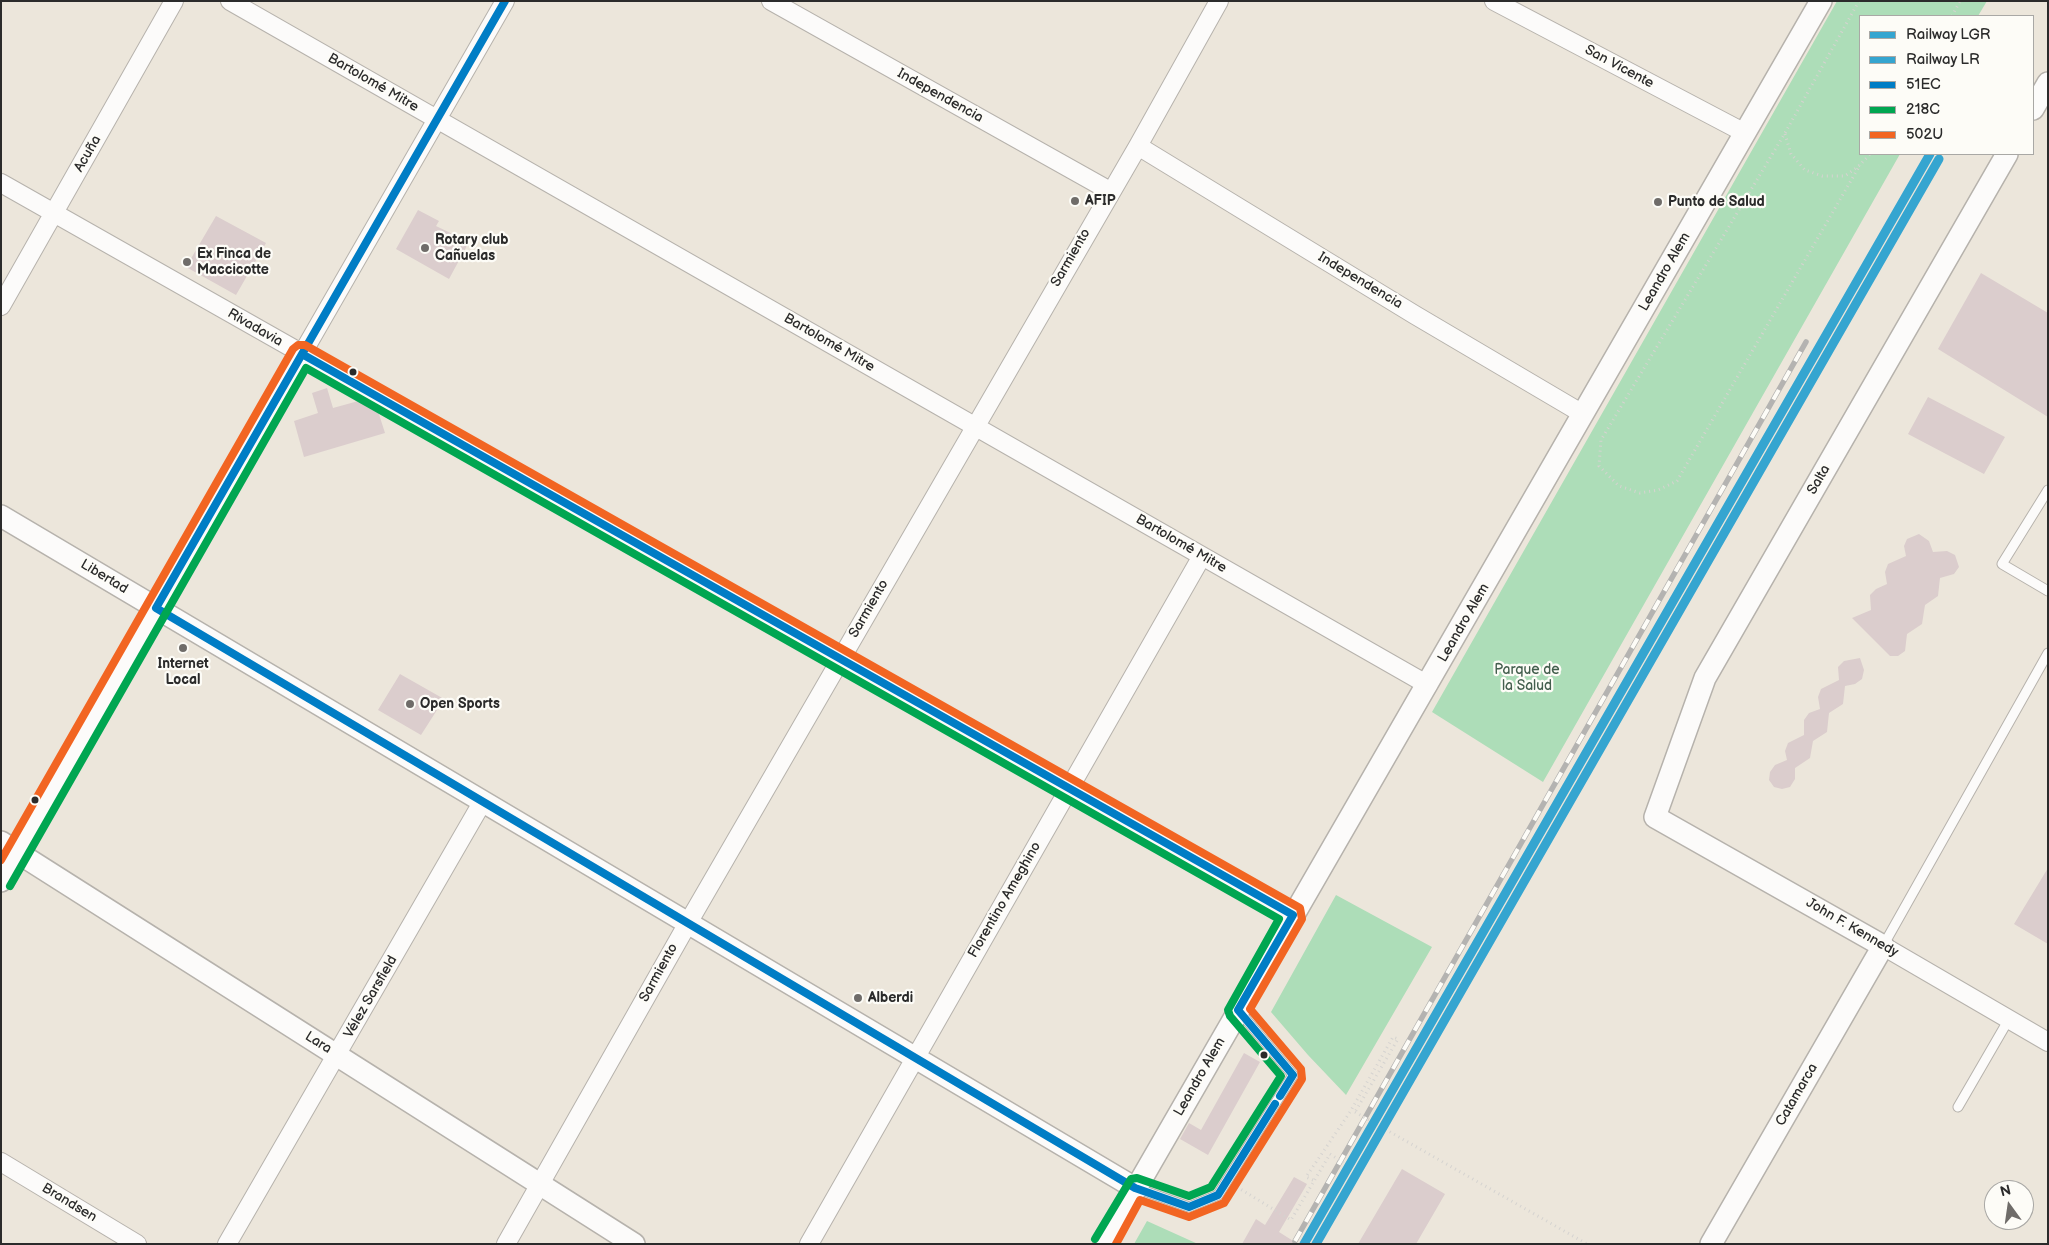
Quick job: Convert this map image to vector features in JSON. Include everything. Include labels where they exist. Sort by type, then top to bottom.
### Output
[{"type":"street","name":"Acuña","points":[[1,306],[174,1]]},
{"type":"street","name":"Bartolomé Mitre","points":[[230,1],[1428,685]]},
{"type":"street","points":[[1,881],[10,847],[156,608],[505,1]]},
{"type":"street","name":"Independencia","points":[[771,1],[801,9],[1110,191]]},
{"type":"street","name":"Sarmiento","points":[[506,1244],[688,923],[1110,191],[1138,146],[1219,1]]},
{"type":"street","name":"San Vicente","points":[[1494,1],[1745,133]]},
{"type":"street","name":"Leandro Alem","points":[[1104,1244],[1292,915],[1428,685],[1821,1]]},
{"type":"street","points":[[2034,107],[2048,83]]},
{"type":"street","name":"Independencia","points":[[1138,146],[1414,315],[1584,414]]},
{"type":"street","name":"Salta","points":[[1655,817],[1705,678],[2006,155]]},
{"type":"street","name":"Rivadavia","points":[[1,183],[1292,915]]},
{"type":"street","name":"Libertad","points":[[1,516],[1135,1188]]},
{"type":"street","name":"Florentino Ameghino","points":[[809,1244],[1202,556]]},
{"type":"street","name":"Vélez Sarsfield","points":[[227,1244],[338,1055],[483,800]]},
{"type":"street","name":"John F. Kennedy","points":[[1655,817],[2048,1042]]},
{"type":"street","name":"Lara","points":[[10,847],[634,1244]]},
{"type":"street","name":"Catamarca","points":[[1711,1244],[1883,946]]},
{"type":"street","name":"Brandsen","points":[[1,1162],[137,1244]]},
{"type":"lane","points":[[2048,490],[2002,564],[2048,591]]},
{"type":"lane","points":[[1883,946],[2048,653]]},
{"type":"lane","points":[[1135,1188],[1189,1208],[1218,1195],[1293,1075],[1238,1010]]},
{"type":"lane","points":[[1958,1107],[2009,1019]]},
{"type":"path","points":[[1858,1],[1785,133],[1601,440],[1600,466],[1619,486],[1640,494],[1658,490],[1677,481],[1860,165]]},
{"type":"path","points":[[1953,15],[1960,1]]},
{"type":"path","points":[[1785,133],[1792,154],[1805,170],[1822,176],[1845,176],[1860,165],[1869,155]]},
{"type":"path","points":[[1313,1180],[1306,1177],[1350,1112],[1393,1037],[1398,1039],[1355,1112],[1587,1244]]},
{"type":"path","points":[[1227,1181],[1290,1220],[1330,1154],[1360,1173],[1345,1198],[1340,1195]]},
{"type":"green space","name":"Parque de la Salud","points":[[1837,1],[1987,1],[1979,15],[1859,15],[1859,155],[1899,155],[1543,782],[1432,712]]},
{"type":"green space","points":[[1336,895],[1432,947],[1346,1095],[1271,1012]]},
{"type":"green space","points":[[1147,1221],[1198,1244],[1134,1244]]},
{"type":"building","points":[[418,210],[439,221],[436,226],[469,242],[449,279],[396,249]]},
{"type":"building","points":[[216,216],[266,243],[236,295],[186,267]]},
{"type":"building","points":[[1981,273],[2048,313],[2048,417],[1938,349]]},
{"type":"building","points":[[327,388],[333,408],[362,400],[377,408],[385,433],[304,457],[294,421],[318,413],[312,393]]},
{"type":"building","points":[[1928,397],[2005,437],[1984,474],[1908,434]]},
{"type":"building","points":[[1919,534],[1929,541],[1933,552],[1947,551],[1955,555],[1959,567],[1954,574],[1940,578],[1938,596],[1925,605],[1922,624],[1907,634],[1905,651],[1898,656],[1890,656],[1852,618],[1871,610],[1870,595],[1876,589],[1887,584],[1885,572],[1888,564],[1906,556],[1904,546],[1907,539]]},
{"type":"building","points":[[1860,658],[1864,670],[1862,679],[1855,684],[1845,686],[1843,704],[1829,713],[1827,732],[1813,741],[1810,758],[1795,768],[1795,779],[1790,787],[1782,789],[1774,787],[1769,780],[1770,772],[1775,765],[1787,760],[1785,751],[1788,743],[1804,735],[1804,720],[1809,713],[1820,709],[1818,697],[1821,689],[1839,680],[1838,667],[1844,661]]},
{"type":"building","points":[[400,674],[444,699],[421,735],[378,710]]},
{"type":"building","points":[[2048,868],[2048,944],[2014,924]]},
{"type":"building","points":[[1244,1053],[1260,1062],[1208,1155],[1180,1139],[1189,1123],[1201,1130]]},
{"type":"building","points":[[1402,1169],[1445,1194],[1416,1244],[1358,1244]]},
{"type":"building","points":[[1294,1177],[1307,1184],[1279,1232],[1298,1244],[1242,1244],[1256,1219],[1265,1225]]},
{"type":"railway","points":[[1295,1241],[1806,342]]},
{"type":"rail line","name":"LGR","points":[[1304,1244],[1929,155]]},
{"type":"rail line","name":"LR","points":[[1316,1244],[1939,159]]},
{"type":"transit line","name":"51EC","points":[[505,1],[156,608],[1135,1188],[1189,1207],[1218,1195],[1275,1104]]},
{"type":"transit line","name":"502U","points":[[1,860],[293,349],[298,345],[305,345],[1300,908],[1302,919],[1250,1009],[1301,1069],[1302,1079],[1224,1203],[1189,1217],[1140,1200],[1116,1244]]},
{"type":"transit line","name":"51EC","points":[[302,354],[1293,915],[1238,1010],[1293,1075],[1280,1096]]},
{"type":"transit line","name":"218C","points":[[10,886],[306,368],[1279,919],[1228,1010],[1230,1016],[1281,1076],[1211,1187],[1189,1196],[1137,1178],[1131,1179],[1095,1239]]},
{"type":"place","name":"AFIP","points":[[1075,201]]},
{"type":"place","name":"Punto de Salud","points":[[1658,202]]},
{"type":"place","name":"Rotary club Cañuelas","points":[[425,248]]},
{"type":"place","name":"Ex Finca de Maccicotte","points":[[187,262]]},
{"type":"place","name":"Internet Local","points":[[183,648]]},
{"type":"place","name":"Open Sports","points":[[410,704]]},
{"type":"place","name":"Alberdi","points":[[858,998]]}]
